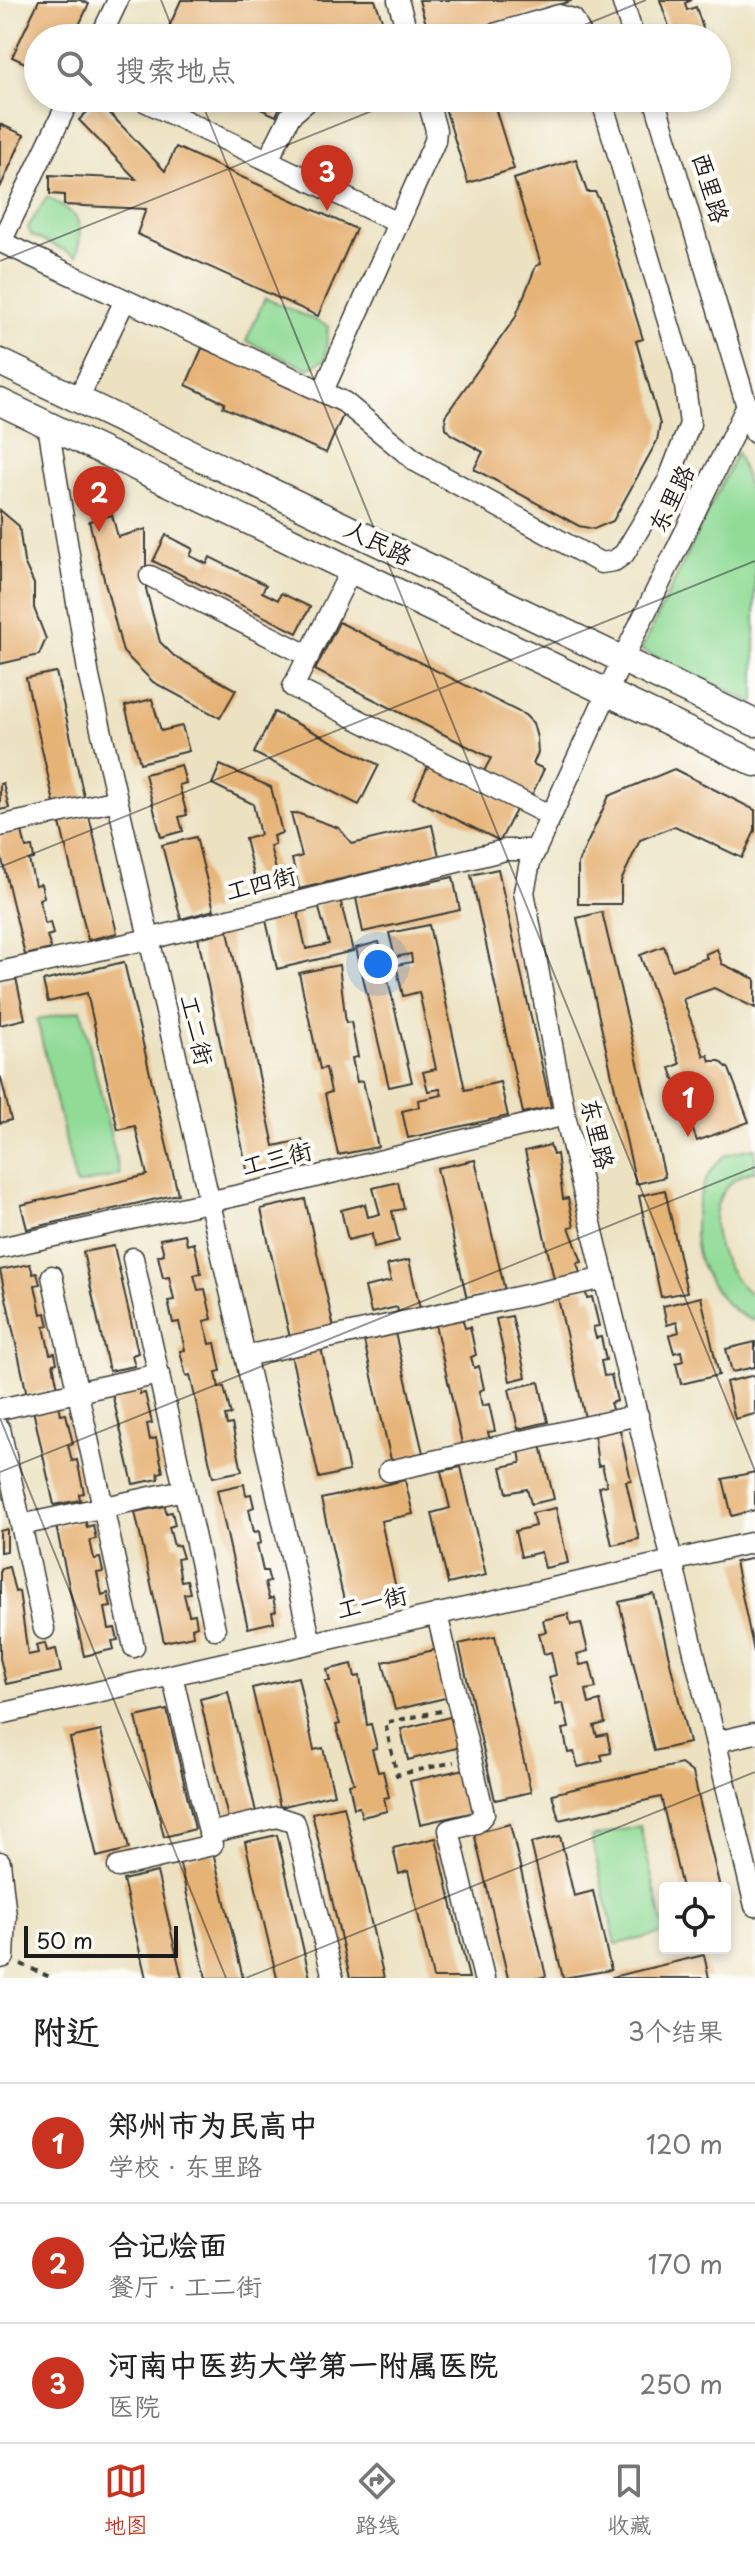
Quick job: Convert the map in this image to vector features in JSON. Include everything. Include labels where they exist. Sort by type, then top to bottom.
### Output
[{"type":"main road","name":"人民路","points":[[0,362],[755,723]]},
{"type":"main road","name":"人民路","points":[[0,402],[755,763]]},
{"type":"street","points":[[107,24],[118,0]]},
{"type":"street","points":[[398,0],[405,24]]},
{"type":"street","points":[[622,0],[630,24]]},
{"type":"street","points":[[528,24],[559,15],[573,19],[576,24]]},
{"type":"street","points":[[63,112],[1,242],[323,391],[376,425],[417,462],[601,563],[614,561],[624,554],[668,481],[690,424],[683,371],[605,112]]},
{"type":"street","points":[[167,112],[398,223]]},
{"type":"street","points":[[268,160],[295,112]]},
{"type":"street","points":[[323,391],[435,141],[436,130],[431,112]]},
{"type":"street","name":"西里路","points":[[658,112],[755,433]]},
{"type":"street","points":[[78,399],[125,300]]},
{"type":"street","name":"东里路","points":[[747,406],[622,660],[536,850],[524,892],[527,925],[565,1115],[755,1905]]},
{"type":"street","name":"工二街","points":[[48,425],[89,677],[311,1643]]},
{"type":"street","points":[[351,570],[293,687],[551,816]]},
{"type":"street","points":[[150,576],[309,656]]},
{"type":"street","points":[[0,826],[117,800]]},
{"type":"street","name":"工四街","points":[[0,972],[149,939],[505,850],[536,850]]},
{"type":"street","name":"工三街","points":[[0,1248],[209,1202],[565,1115]]},
{"type":"street","points":[[133,1258],[215,1629]]},
{"type":"street","points":[[52,1276],[134,1647]]},
{"type":"street","points":[[245,1356],[605,1278]]},
{"type":"street","points":[[0,1409],[159,1374]]},
{"type":"street","points":[[389,1471],[638,1415]]},
{"type":"street","points":[[0,1429],[44,1629]]},
{"type":"street","points":[[21,1525],[184,1490]]},
{"type":"street","name":"工一街","points":[[0,1714],[755,1542]]},
{"type":"street","points":[[437,1614],[484,1814],[476,1823],[449,1830],[484,1978]]},
{"type":"street","points":[[118,1867],[212,1845],[172,1675]]},
{"type":"street","points":[[716,1742],[755,1733]]},
{"type":"street","points":[[209,1833],[277,1817],[295,1823],[333,1978]]},
{"type":"street","points":[[0,1862],[6,1916],[2,1957]]},
{"type":"path","points":[[459,1706],[385,1723],[397,1775],[471,1757]]},
{"type":"path","points":[[2,1957],[52,1978]]},
{"type":"green space","points":[[47,197],[77,219],[80,233],[77,256],[31,235],[28,227]]},
{"type":"green space","points":[[265,298],[328,326],[325,359],[308,369],[246,341]]},
{"type":"green space","points":[[737,452],[755,508],[755,703],[641,650]]},
{"type":"green space","points":[[81,1010],[120,1175],[76,1185],[37,1020]]},
{"type":"green space","points":[[755,1148],[755,1171],[735,1180],[722,1193],[716,1210],[715,1229],[719,1249],[728,1268],[755,1297],[755,1321],[731,1308],[711,1283],[699,1257],[695,1229],[703,1186],[715,1165],[728,1154]]},
{"type":"green space","points":[[640,1826],[659,1907],[659,1934],[616,1944],[591,1837]]},
{"type":"building","points":[[39,0],[80,0],[89,4],[80,24],[28,24]]},
{"type":"building","points":[[181,0],[375,0],[384,24],[170,24]]},
{"type":"building","points":[[419,0],[571,0],[495,24],[426,24]]},
{"type":"building","points":[[660,0],[692,0],[685,3],[687,10],[696,7],[701,24],[668,24]]},
{"type":"building","points":[[24,32],[24,63],[12,57]]},
{"type":"building","points":[[87,112],[109,112],[165,171],[176,147],[356,229],[318,316],[137,234],[146,209],[64,205],[64,195],[50,194],[50,175],[136,179],[79,120]]},
{"type":"building","points":[[446,112],[496,112],[514,169],[468,183]]},
{"type":"building","points":[[0,124],[24,135],[0,188]]},
{"type":"building","points":[[576,159],[587,192],[595,192],[600,201],[643,339],[636,341],[660,424],[657,441],[613,521],[594,529],[579,526],[474,469],[483,452],[452,435],[446,428],[445,416],[515,318],[536,266],[541,264],[514,179]]},
{"type":"building","points":[[202,348],[347,406],[326,453],[223,407],[225,403],[186,385]]},
{"type":"building","points":[[0,510],[19,526],[24,562],[34,584],[34,608],[46,639],[39,655],[0,664]]},
{"type":"building","points":[[112,515],[118,537],[146,529],[146,589],[160,642],[174,656],[236,690],[220,718],[153,682],[123,652],[89,521]]},
{"type":"building","points":[[166,535],[193,549],[190,556],[207,564],[210,557],[266,585],[262,592],[278,600],[281,593],[310,607],[297,633],[153,561]]},
{"type":"building","points":[[339,622],[525,715],[533,723],[537,738],[538,753],[533,764],[544,769],[531,797],[483,773],[491,758],[315,670]]},
{"type":"building","points":[[56,672],[85,801],[55,807],[26,678]]},
{"type":"building","points":[[152,699],[161,731],[182,726],[189,751],[140,763],[125,706]]},
{"type":"building","points":[[274,712],[379,765],[359,805],[254,753]]},
{"type":"building","points":[[429,764],[517,808],[500,841],[413,798]]},
{"type":"building","points":[[181,765],[186,783],[179,785],[187,815],[179,817],[183,831],[161,837],[145,774]]},
{"type":"building","points":[[220,765],[271,787],[282,833],[273,836],[275,845],[270,846],[277,874],[255,880],[245,839],[260,835],[253,804],[212,784]]},
{"type":"building","points":[[674,769],[755,810],[755,831],[742,858],[675,826],[640,840],[621,881],[621,904],[578,904],[578,863],[609,796]]},
{"type":"building","points":[[3,783],[9,808],[0,810],[0,784]]},
{"type":"building","points":[[297,813],[339,828],[352,844],[432,825],[439,856],[299,889],[292,859],[302,856],[291,814]]},
{"type":"building","points":[[89,816],[117,933],[88,940],[60,823]]},
{"type":"building","points":[[22,831],[26,848],[32,847],[34,859],[29,860],[35,885],[41,884],[44,897],[39,899],[45,924],[50,922],[53,934],[47,936],[51,949],[25,955],[0,851],[0,836]]},
{"type":"building","points":[[196,837],[214,910],[181,919],[162,845]]},
{"type":"building","points":[[498,869],[551,1107],[523,1113],[471,875]]},
{"type":"building","points":[[453,877],[460,910],[363,932],[356,898]]},
{"type":"building","points":[[340,899],[353,951],[277,969],[266,920],[298,913],[306,949],[329,944],[318,905]]},
{"type":"building","points":[[602,912],[665,1177],[636,1184],[577,918]]},
{"type":"building","points":[[429,925],[465,1090],[500,1082],[508,1116],[408,1138],[402,1111],[419,1107],[418,1100],[442,1095],[440,1089],[428,1091],[423,1072],[436,1069],[419,992],[403,996],[396,965],[412,962],[411,954],[395,957],[389,933]]},
{"type":"building","points":[[228,931],[274,1146],[302,1140],[307,1162],[248,1174],[198,938]]},
{"type":"building","points":[[379,942],[412,1082],[389,1087],[356,948]]},
{"type":"building","points":[[664,946],[672,970],[707,958],[705,954],[717,949],[722,964],[755,979],[755,1008],[714,988],[683,999],[704,1056],[708,1055],[710,1061],[720,1061],[729,1069],[749,1122],[697,1141],[670,1068],[680,1064],[640,955]]},
{"type":"building","points":[[124,962],[178,1194],[27,1229],[21,1205],[147,1175],[135,1126],[118,1130],[87,993],[48,1002],[43,981]]},
{"type":"building","points":[[339,965],[346,1023],[351,1022],[358,1057],[352,1058],[357,1082],[363,1081],[378,1147],[338,1155],[325,1094],[331,1092],[326,1068],[320,1069],[299,973]]},
{"type":"building","points":[[16,978],[25,1019],[0,1025],[0,982]]},
{"type":"building","points":[[0,1079],[11,1120],[0,1123]]},
{"type":"building","points":[[550,1145],[553,1155],[557,1154],[563,1199],[568,1198],[574,1226],[569,1227],[582,1262],[577,1263],[580,1273],[554,1279],[525,1151]]},
{"type":"building","points":[[475,1160],[505,1291],[467,1299],[437,1168]]},
{"type":"building","points":[[398,1182],[404,1209],[392,1211],[399,1241],[374,1247],[372,1234],[348,1240],[341,1210],[365,1204],[368,1217],[380,1214],[373,1188]]},
{"type":"building","points":[[665,1190],[687,1292],[661,1297],[639,1196]]},
{"type":"building","points":[[305,1199],[334,1328],[290,1338],[261,1209]]},
{"type":"building","points":[[185,1234],[187,1245],[194,1243],[201,1273],[194,1275],[198,1290],[205,1289],[212,1319],[204,1321],[210,1344],[215,1343],[221,1371],[216,1372],[219,1388],[224,1387],[231,1415],[225,1416],[227,1425],[232,1424],[242,1471],[213,1477],[190,1375],[186,1376],[180,1351],[185,1350],[179,1322],[173,1323],[168,1301],[174,1300],[169,1277],[163,1278],[158,1256],[164,1254],[160,1239]]},
{"type":"building","points":[[114,1246],[138,1353],[132,1355],[135,1366],[109,1371],[83,1252]]},
{"type":"building","points":[[409,1260],[421,1313],[399,1317],[397,1307],[371,1313],[365,1287],[391,1281],[387,1265]]},
{"type":"building","points":[[30,1264],[40,1284],[35,1285],[41,1314],[46,1313],[49,1326],[44,1327],[50,1354],[55,1353],[57,1363],[53,1364],[58,1388],[27,1395],[0,1270]]},
{"type":"building","points":[[585,1288],[587,1298],[592,1297],[599,1326],[593,1327],[596,1338],[601,1337],[606,1360],[601,1361],[604,1376],[611,1375],[617,1401],[610,1403],[613,1412],[585,1418],[557,1294]]},
{"type":"building","points":[[701,1297],[719,1375],[681,1384],[676,1363],[683,1361],[681,1351],[674,1353],[669,1335],[679,1332],[677,1322],[667,1325],[663,1306]]},
{"type":"building","points":[[512,1316],[526,1377],[510,1381],[496,1319]]},
{"type":"building","points":[[462,1318],[465,1328],[470,1327],[476,1355],[471,1357],[474,1368],[479,1366],[484,1389],[479,1391],[482,1406],[489,1404],[495,1431],[488,1432],[490,1442],[463,1448],[435,1324]]},
{"type":"building","points":[[395,1333],[423,1453],[391,1460],[364,1341]]},
{"type":"building","points":[[755,1342],[755,1367],[732,1372],[726,1349]]},
{"type":"building","points":[[321,1348],[349,1471],[319,1478],[291,1355]]},
{"type":"building","points":[[755,1375],[755,1414],[735,1419],[726,1382]]},
{"type":"building","points":[[539,1382],[548,1422],[518,1429],[509,1389]]},
{"type":"building","points":[[138,1383],[140,1394],[145,1393],[152,1423],[147,1424],[150,1440],[156,1438],[163,1472],[158,1473],[159,1479],[133,1484],[111,1389]]},
{"type":"building","points":[[59,1404],[61,1415],[66,1414],[73,1444],[68,1445],[72,1461],[77,1460],[84,1493],[79,1494],[80,1500],[54,1505],[33,1410]]},
{"type":"building","points":[[619,1426],[631,1480],[626,1481],[639,1539],[612,1545],[599,1487],[607,1485],[602,1465],[598,1466],[594,1432]]},
{"type":"building","points":[[541,1445],[554,1499],[531,1504],[527,1489],[507,1493],[501,1467],[521,1463],[519,1450]]},
{"type":"building","points":[[461,1467],[486,1575],[448,1584],[432,1513],[450,1508],[441,1471]]},
{"type":"building","points":[[755,1472],[755,1510],[732,1516],[723,1479]]},
{"type":"building","points":[[405,1480],[413,1514],[381,1521],[397,1593],[345,1605],[321,1499]]},
{"type":"building","points":[[244,1484],[246,1495],[251,1494],[254,1507],[249,1509],[254,1532],[259,1531],[261,1543],[257,1544],[263,1571],[267,1571],[270,1582],[265,1583],[276,1611],[272,1612],[274,1622],[248,1628],[217,1490]]},
{"type":"building","points":[[165,1506],[166,1513],[172,1512],[175,1525],[169,1527],[174,1546],[179,1545],[183,1558],[177,1559],[181,1581],[187,1580],[190,1593],[184,1594],[189,1615],[195,1614],[197,1626],[192,1628],[193,1636],[164,1642],[135,1512]]},
{"type":"building","points":[[556,1508],[568,1563],[545,1568],[541,1552],[521,1557],[515,1531],[535,1526],[532,1513]]},
{"type":"building","points":[[85,1520],[87,1527],[93,1525],[96,1539],[90,1540],[94,1559],[100,1558],[103,1572],[97,1573],[102,1595],[108,1593],[111,1607],[105,1608],[109,1629],[115,1628],[118,1640],[112,1641],[114,1649],[84,1656],[56,1526]]},
{"type":"building","points":[[7,1529],[7,1551],[0,1552],[0,1531]]},
{"type":"building","points":[[755,1558],[755,1652],[754,1652],[735,1562]]},
{"type":"building","points":[[9,1567],[15,1592],[19,1591],[28,1655],[38,1653],[36,1645],[45,1643],[47,1651],[56,1649],[61,1672],[6,1684],[0,1658],[0,1569]]},
{"type":"building","points":[[654,1594],[689,1743],[654,1751],[619,1602]]},
{"type":"building","points":[[568,1614],[571,1625],[581,1623],[588,1651],[577,1654],[580,1665],[590,1663],[596,1688],[586,1690],[589,1704],[600,1701],[605,1723],[594,1726],[597,1736],[607,1734],[611,1753],[601,1755],[603,1761],[578,1767],[574,1752],[568,1753],[563,1729],[569,1728],[563,1703],[556,1705],[549,1677],[556,1675],[551,1652],[544,1654],[539,1633],[546,1632],[543,1620]]},
{"type":"building","points":[[495,1636],[531,1792],[495,1800],[459,1644]]},
{"type":"building","points":[[438,1649],[449,1697],[395,1710],[383,1662]]},
{"type":"building","points":[[352,1664],[355,1677],[360,1676],[367,1725],[371,1724],[377,1748],[372,1749],[378,1772],[383,1771],[389,1797],[384,1798],[387,1811],[362,1817],[359,1807],[354,1808],[349,1784],[354,1783],[336,1725],[340,1724],[325,1681],[330,1681],[327,1670]]},
{"type":"building","points":[[298,1677],[314,1750],[323,1748],[334,1794],[280,1807],[252,1688]]},
{"type":"building","points":[[228,1692],[256,1812],[228,1818],[200,1699]]},
{"type":"building","points":[[167,1710],[195,1829],[164,1837],[136,1717]]},
{"type":"building","points":[[454,1716],[461,1747],[408,1760],[401,1729]]},
{"type":"building","points":[[101,1731],[129,1849],[97,1857],[70,1738]]},
{"type":"building","points":[[681,1764],[693,1773],[719,1882],[681,1882],[661,1797],[559,1820],[552,1794]]},
{"type":"building","points":[[465,1769],[475,1812],[420,1824],[410,1781]]},
{"type":"building","points":[[344,1806],[384,1978],[350,1978],[312,1813]]},
{"type":"building","points":[[510,1824],[546,1976],[539,1978],[508,1978],[474,1833]]},
{"type":"building","points":[[277,1835],[310,1978],[277,1978],[245,1842]]},
{"type":"building","points":[[560,1836],[574,1896],[593,1891],[611,1970],[563,1978],[531,1843]]},
{"type":"building","points":[[436,1838],[469,1978],[433,1978],[408,1871],[399,1874],[393,1848]]},
{"type":"building","points":[[213,1852],[243,1978],[206,1978],[179,1860]]},
{"type":"building","points":[[157,1872],[182,1978],[146,1978],[123,1880]]},
{"type":"building","points":[[704,1955],[709,1978],[612,1978],[612,1977]]},
{"type":"place","name":"河南中医药大学第一附属医院","points":[[327,211]]},
{"type":"place","name":"合记烩面","points":[[99,532]]},
{"type":"place","name":"郑州市为民高中","points":[[688,1137]]}]
